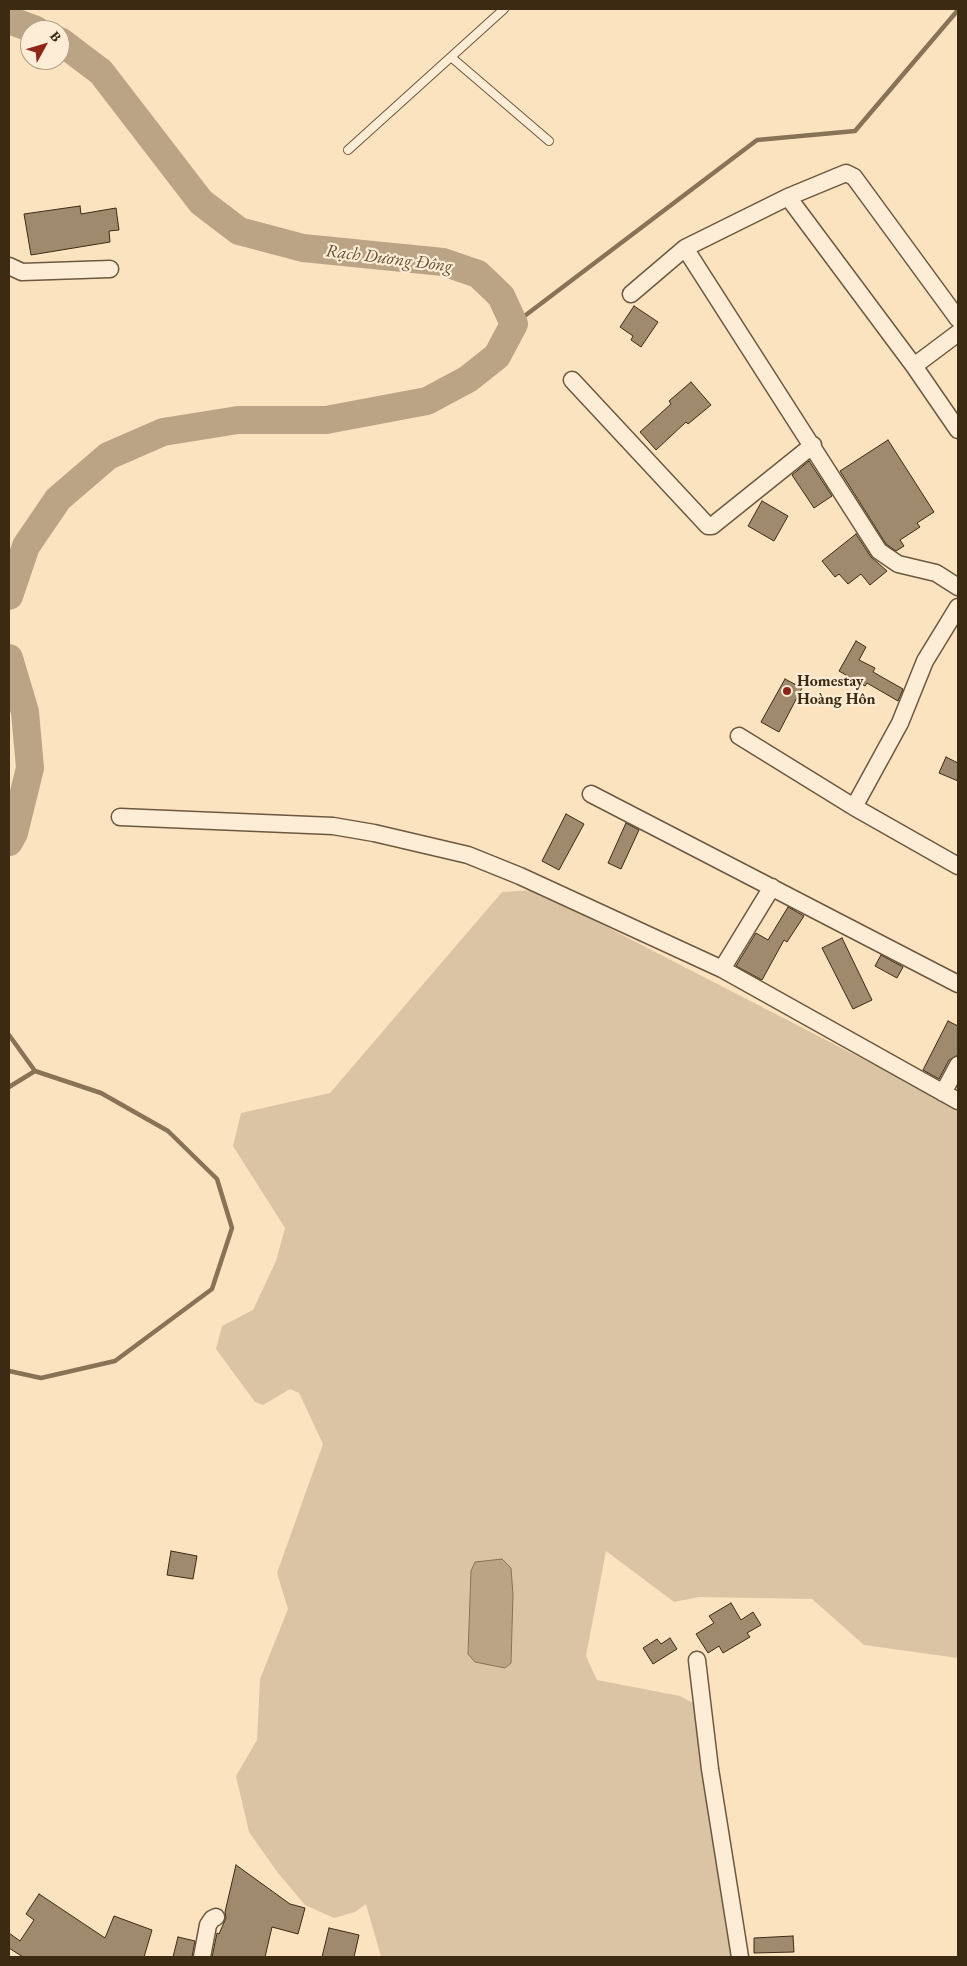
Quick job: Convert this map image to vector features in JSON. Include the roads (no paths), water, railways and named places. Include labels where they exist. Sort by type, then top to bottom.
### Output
[{"type":"street","points":[[631,294],[685,248],[788,197],[846,173],[854,177],[958,320]]},
{"type":"street","points":[[788,197],[914,366],[958,430]]},
{"type":"street","points":[[685,248],[813,445],[879,551],[898,564],[936,573],[958,587]]},
{"type":"street","points":[[9,266],[22,272],[110,268]]},
{"type":"street","points":[[914,366],[958,333]]},
{"type":"street","points":[[572,380],[708,526],[712,526],[813,445]]},
{"type":"street","points":[[854,807],[900,723],[925,661],[958,607]]},
{"type":"street","points":[[739,736],[854,807],[958,866]]},
{"type":"street","points":[[591,794],[958,984]]},
{"type":"street","points":[[120,817],[333,826],[374,833],[468,855],[520,876],[722,969],[958,1101]]},
{"type":"street","points":[[722,969],[772,887]]},
{"type":"street","points":[[943,1093],[958,1065]]},
{"type":"street","points":[[697,1660],[710,1768],[740,1957]]},
{"type":"street","points":[[202,1957],[208,1925],[216,1917]]},
{"type":"lane","points":[[348,150],[504,9]]},
{"type":"lane","points":[[451,57],[549,141]]},
{"type":"waterway","points":[[514,324],[757,140],[855,131],[958,10]]},
{"type":"waterway","name":"Rạch Dương Đông","points":[[9,20],[20,24]]},
{"type":"waterway","name":"Rạch Dương Đông","points":[[9,596],[26,546],[58,499],[108,456],[163,432],[238,420],[326,420],[427,401],[468,379],[497,356],[514,324],[501,296],[478,274],[443,262],[303,248],[239,231],[201,202],[101,72],[70,49]]},
{"type":"waterway","name":"Rạch Dương Đông","points":[[9,658],[25,712],[30,768],[14,833],[9,842]]},
{"type":"waterway","points":[[9,1035],[35,1071],[101,1093],[168,1131],[217,1179],[232,1228],[212,1289],[115,1361],[41,1378],[9,1371]]},
{"type":"waterway","points":[[9,1087],[35,1071]]},
{"type":"place","name":"Homestay Hoàng Hôn","points":[[787,691]]}]
